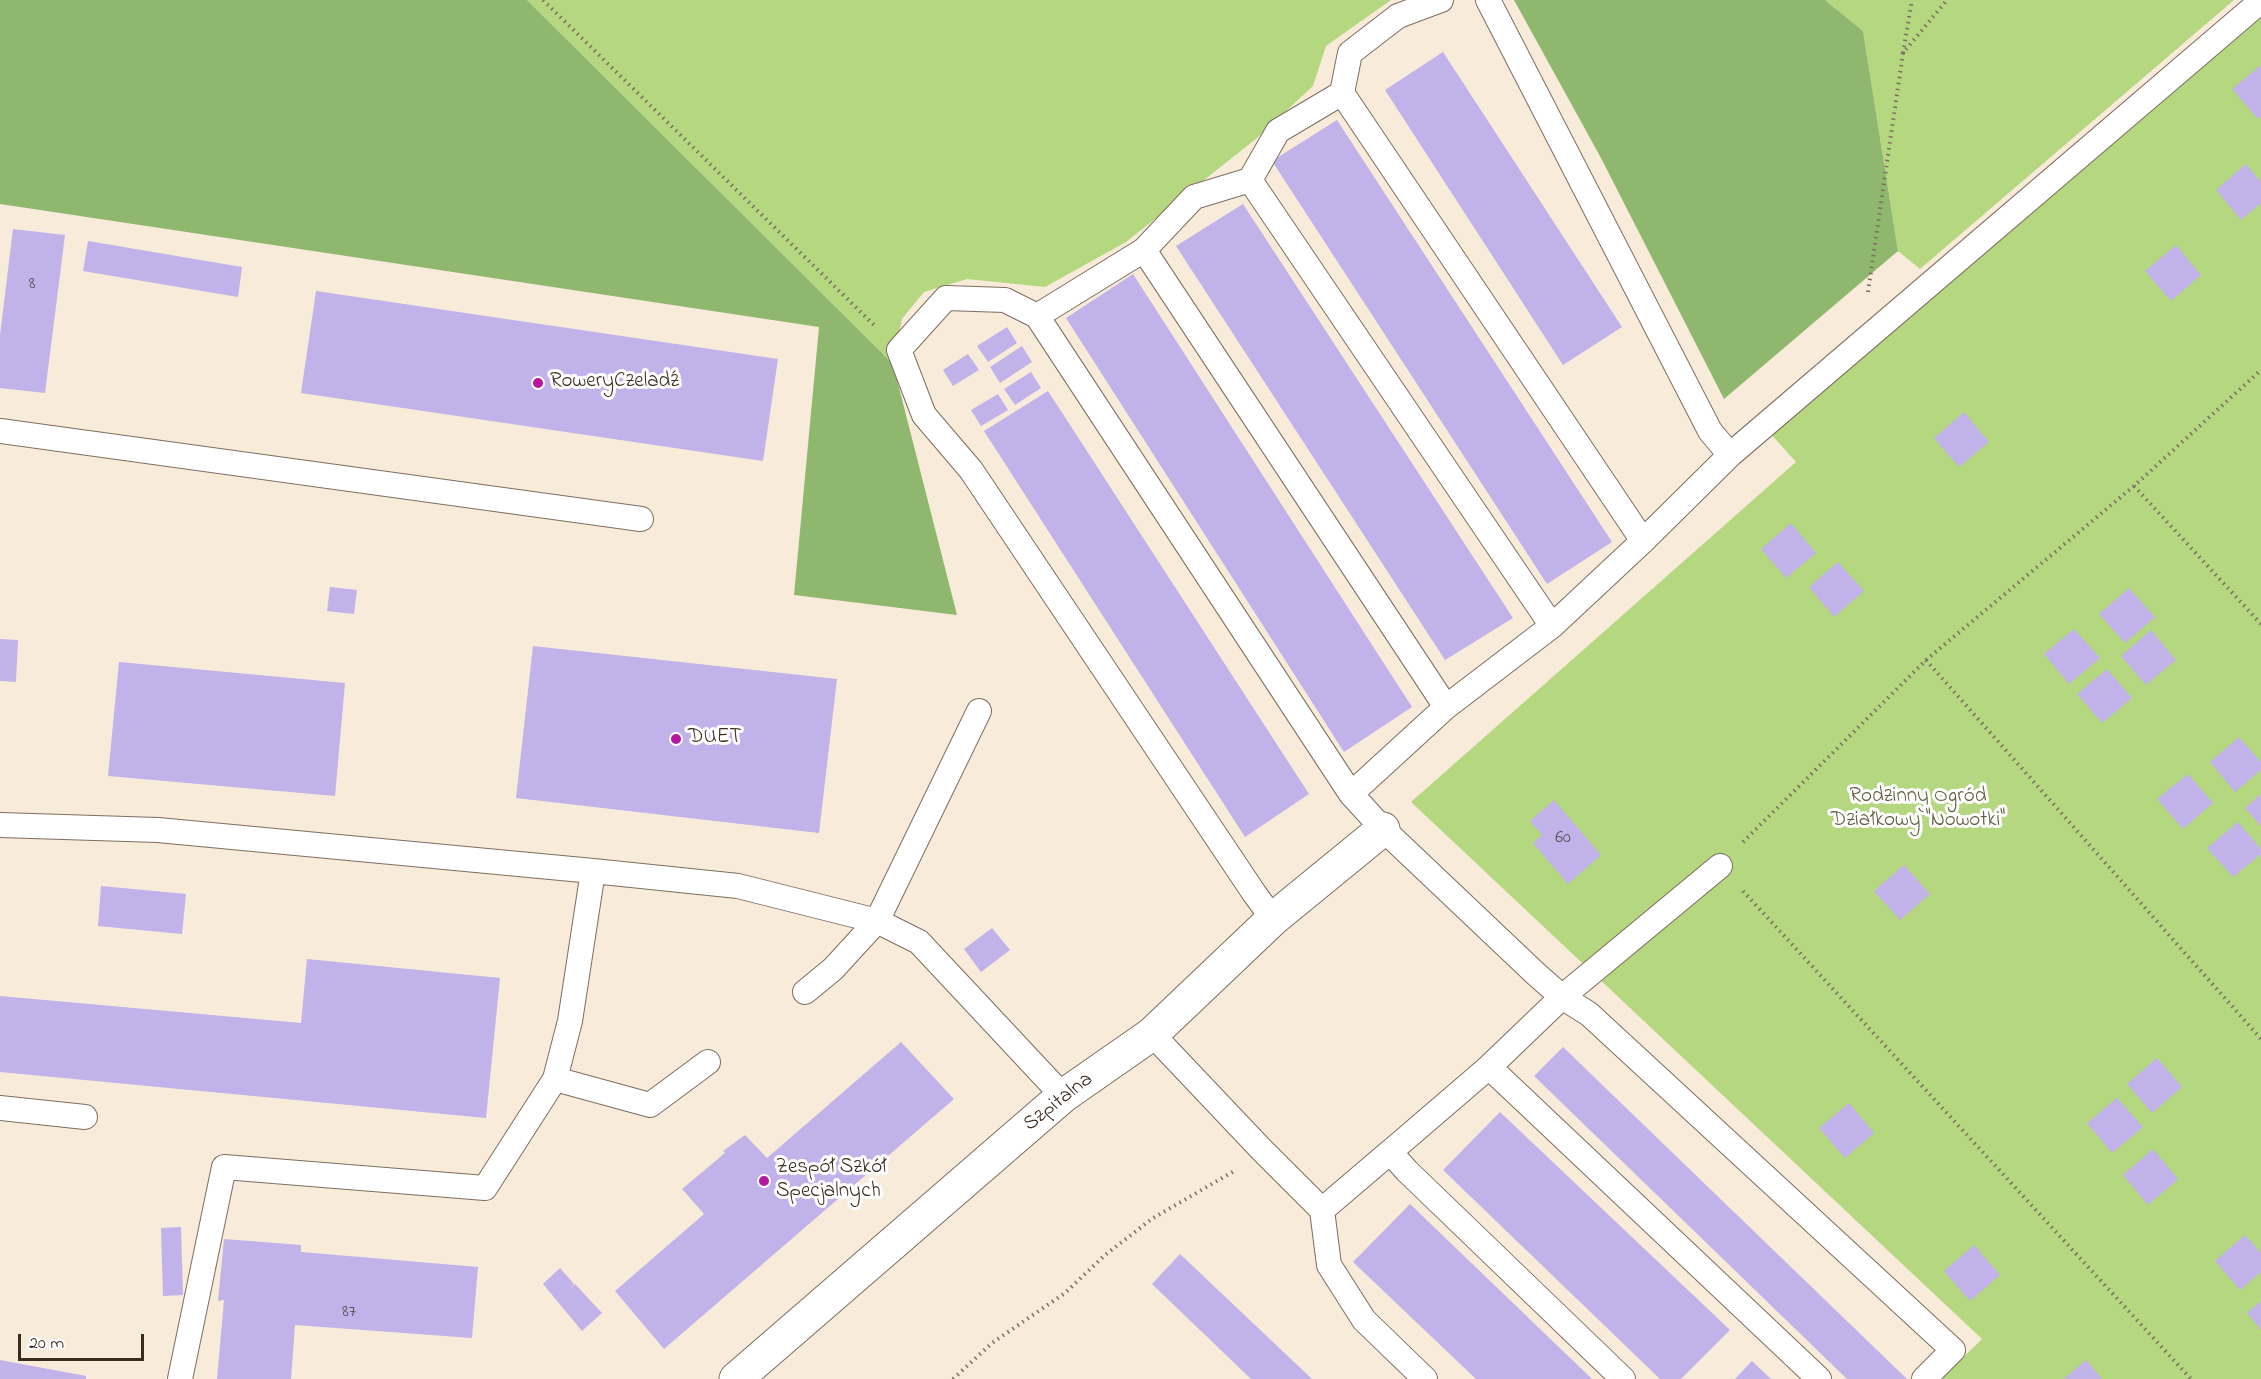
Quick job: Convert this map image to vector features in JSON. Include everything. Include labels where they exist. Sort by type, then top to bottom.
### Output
[{"type":"street","name":"Szpitalna","points":[[736,1379],[1063,1096],[1152,1034],[1273,919],[1383,829]]},
{"type":"lane","points":[[1442,0],[1398,16],[1350,53],[1342,93],[1643,541]]},
{"type":"lane","points":[[1488,0],[1710,431],[1730,455]]},
{"type":"lane","points":[[1351,794],[1446,707],[1552,626],[1730,455],[2261,1]]},
{"type":"lane","points":[[1037,316],[1144,250],[1194,197],[1250,180],[1278,131],[1342,93]]},
{"type":"lane","points":[[1250,180],[1552,626]]},
{"type":"lane","points":[[1144,250],[1446,707]]},
{"type":"lane","points":[[1273,919],[971,470],[924,415],[899,350],[946,298],[1005,300],[1037,316],[1351,794],[1383,829],[1536,974],[1562,997],[1589,1014],[1953,1350],[1924,1379]]},
{"type":"lane","points":[[0,431],[641,519]]},
{"type":"lane","points":[[805,992],[833,969],[877,921],[979,711]]},
{"type":"lane","points":[[0,825],[158,830],[738,886],[877,921],[920,942],[1063,1096]]},
{"type":"lane","points":[[1322,1210],[1489,1067],[1562,997],[1720,866]]},
{"type":"lane","points":[[180,1379],[224,1167],[485,1188],[555,1079],[570,1021],[593,871]]},
{"type":"lane","points":[[1152,1034],[1260,1149],[1322,1210],[1329,1265],[1364,1320],[1425,1379]]},
{"type":"lane","points":[[555,1079],[650,1105],[708,1062]]},
{"type":"lane","points":[[1489,1067],[1819,1379]]},
{"type":"lane","points":[[0,1108],[85,1117]]},
{"type":"lane","points":[[1390,1152],[1623,1379]]},
{"type":"path","points":[[543,0],[899,350]]},
{"type":"path","points":[[1867,296],[1912,0]]},
{"type":"path","points":[[1903,53],[1947,0]]},
{"type":"path","points":[[2191,1379],[1720,866],[1926,660],[2134,486],[2261,370]]},
{"type":"path","points":[[2134,486],[2261,624]]},
{"type":"path","points":[[1926,660],[2261,1039]]},
{"type":"path","points":[[953,1379],[992,1343],[1065,1293],[1105,1255],[1153,1218],[1242,1167],[1260,1149]]},
{"type":"green space","points":[[0,0],[527,0],[893,364],[957,615],[794,595],[819,327],[0,204]]},
{"type":"green space","points":[[527,0],[1391,0],[1326,46],[1313,86],[1257,138],[1126,242],[1045,287],[967,279],[924,292],[902,319],[893,364]]},
{"type":"green space","points":[[1514,0],[1825,0],[1863,31],[1898,251],[1724,399],[1601,158]]},
{"type":"green space","points":[[1825,0],[2234,0],[1920,269],[1898,251],[1863,31]]},
{"type":"green space","name":"Rodzinny Ogród Działkowy \"Nowotki\"","points":[[2261,7],[2261,1379],[1941,1379],[1982,1339],[1411,802],[1796,462],[1759,421]]},
{"type":"building","points":[[1443,52],[1622,327],[1563,365],[1385,90]]},
{"type":"building","points":[[2261,65],[2261,117],[2258,119],[2232,89]]},
{"type":"building","points":[[1337,120],[1612,542],[1547,584],[1272,161]]},
{"type":"building","points":[[2246,164],[2261,182],[2261,203],[2241,220],[2216,190]]},
{"type":"building","points":[[1243,204],[1513,618],[1445,660],[1176,246]]},
{"type":"building","points":[[13,229],[65,235],[45,393],[0,388],[0,335]]},
{"type":"building","points":[[88,241],[242,267],[238,297],[83,271]]},
{"type":"building","points":[[2176,245],[2201,275],[2171,301],[2145,271]]},
{"type":"building","points":[[1133,274],[1412,707],[1344,752],[1066,318]]},
{"type":"building","name":"RoweryCzeladź","points":[[316,291],[778,359],[763,461],[301,393]]},
{"type":"building","points":[[1007,327],[1017,343],[988,362],[977,346]]},
{"type":"building","points":[[1022,346],[1032,362],[1000,383],[990,367]]},
{"type":"building","points":[[968,354],[979,370],[953,386],[943,370]]},
{"type":"building","points":[[1031,372],[1041,388],[1015,405],[1004,389]]},
{"type":"building","points":[[1048,391],[1309,794],[1245,837],[984,431]]},
{"type":"building","points":[[998,394],[1008,410],[981,426],[971,410]]},
{"type":"building","points":[[1964,412],[1989,442],[1959,467],[1934,438]]},
{"type":"building","points":[[1791,523],[1816,553],[1786,578],[1761,549]]},
{"type":"building","points":[[1838,562],[1864,591],[1834,617],[1809,587]]},
{"type":"building","points":[[330,587],[357,590],[354,614],[327,611]]},
{"type":"building","points":[[2129,588],[2155,617],[2125,643],[2099,614]]},
{"type":"building","points":[[2074,629],[2100,658],[2069,684],[2044,654]]},
{"type":"building","points":[[2151,630],[2176,660],[2146,685],[2121,656]]},
{"type":"building","points":[[0,639],[18,640],[16,682],[0,681]]},
{"type":"building","name":"DUET","points":[[533,646],[837,679],[819,833],[516,798]]},
{"type":"building","points":[[119,662],[345,683],[335,796],[108,776]]},
{"type":"building","points":[[2107,669],[2132,698],[2102,723],[2077,694]]},
{"type":"building","points":[[2239,737],[2261,762],[2261,770],[2235,792],[2210,762]]},
{"type":"building","points":[[2188,774],[2213,803],[2183,829],[2157,799]]},
{"type":"building","points":[[2261,794],[2261,826],[2245,808]]},
{"type":"building","points":[[1554,800],[1601,855],[1568,884],[1533,843],[1542,835],[1530,821]]},
{"type":"building","points":[[2238,822],[2261,849],[2261,854],[2233,877],[2207,848]]},
{"type":"building","points":[[1904,865],[1930,894],[1900,920],[1874,891]]},
{"type":"building","points":[[101,886],[186,894],[182,934],[98,926]]},
{"type":"building","points":[[992,928],[1010,950],[981,972],[964,949]]},
{"type":"building","points":[[307,959],[500,978],[486,1118],[0,1072],[0,996],[301,1023]]},
{"type":"building","points":[[901,1042],[954,1099],[664,1349],[615,1291],[704,1214],[682,1189],[725,1153],[723,1151],[745,1135],[767,1158]]},
{"type":"building","points":[[1563,1047],[1907,1379],[1847,1379],[1534,1076]]},
{"type":"building","points":[[2157,1058],[2182,1087],[2152,1113],[2127,1084]]},
{"type":"building","points":[[2117,1098],[2143,1127],[2112,1153],[2087,1123]]},
{"type":"building","points":[[1849,1103],[1874,1133],[1845,1158],[1819,1128]]},
{"type":"building","points":[[1500,1112],[1730,1330],[1681,1379],[1660,1379],[1443,1170]]},
{"type":"building","points":[[2153,1149],[2178,1179],[2148,1205],[2123,1175]]},
{"type":"building","points":[[1410,1204],[1592,1379],[1476,1379],[1353,1262]]},
{"type":"building","points":[[181,1227],[183,1295],[163,1296],[161,1228]]},
{"type":"building","points":[[2245,1235],[2261,1253],[2261,1272],[2240,1290],[2215,1261]]},
{"type":"building","points":[[224,1239],[301,1245],[301,1252],[478,1267],[472,1338],[295,1325],[291,1379],[217,1379],[224,1300],[218,1301]]},
{"type":"building","points":[[1974,1245],[2000,1275],[1970,1301],[1944,1271]]},
{"type":"building","points":[[1180,1254],[1312,1379],[1251,1379],[1152,1284]]},
{"type":"building","points":[[560,1268],[574,1284],[569,1290],[575,1284],[602,1313],[582,1331],[543,1284]]},
{"type":"building","points":[[2261,1301],[2261,1330],[2247,1313]]},
{"type":"building","points":[[0,1360],[86,1376],[86,1379],[0,1379]]},
{"type":"building","points":[[2086,1360],[2102,1379],[2064,1379]]},
{"type":"building","points":[[1752,1361],[1771,1379],[1735,1379]]},
{"type":"place","name":"RoweryCzeladź","points":[[538,383]]},
{"type":"place","name":"DUET","points":[[676,739]]},
{"type":"place","name":"Zespół Szkół Specjalnych","points":[[764,1181]]}]
